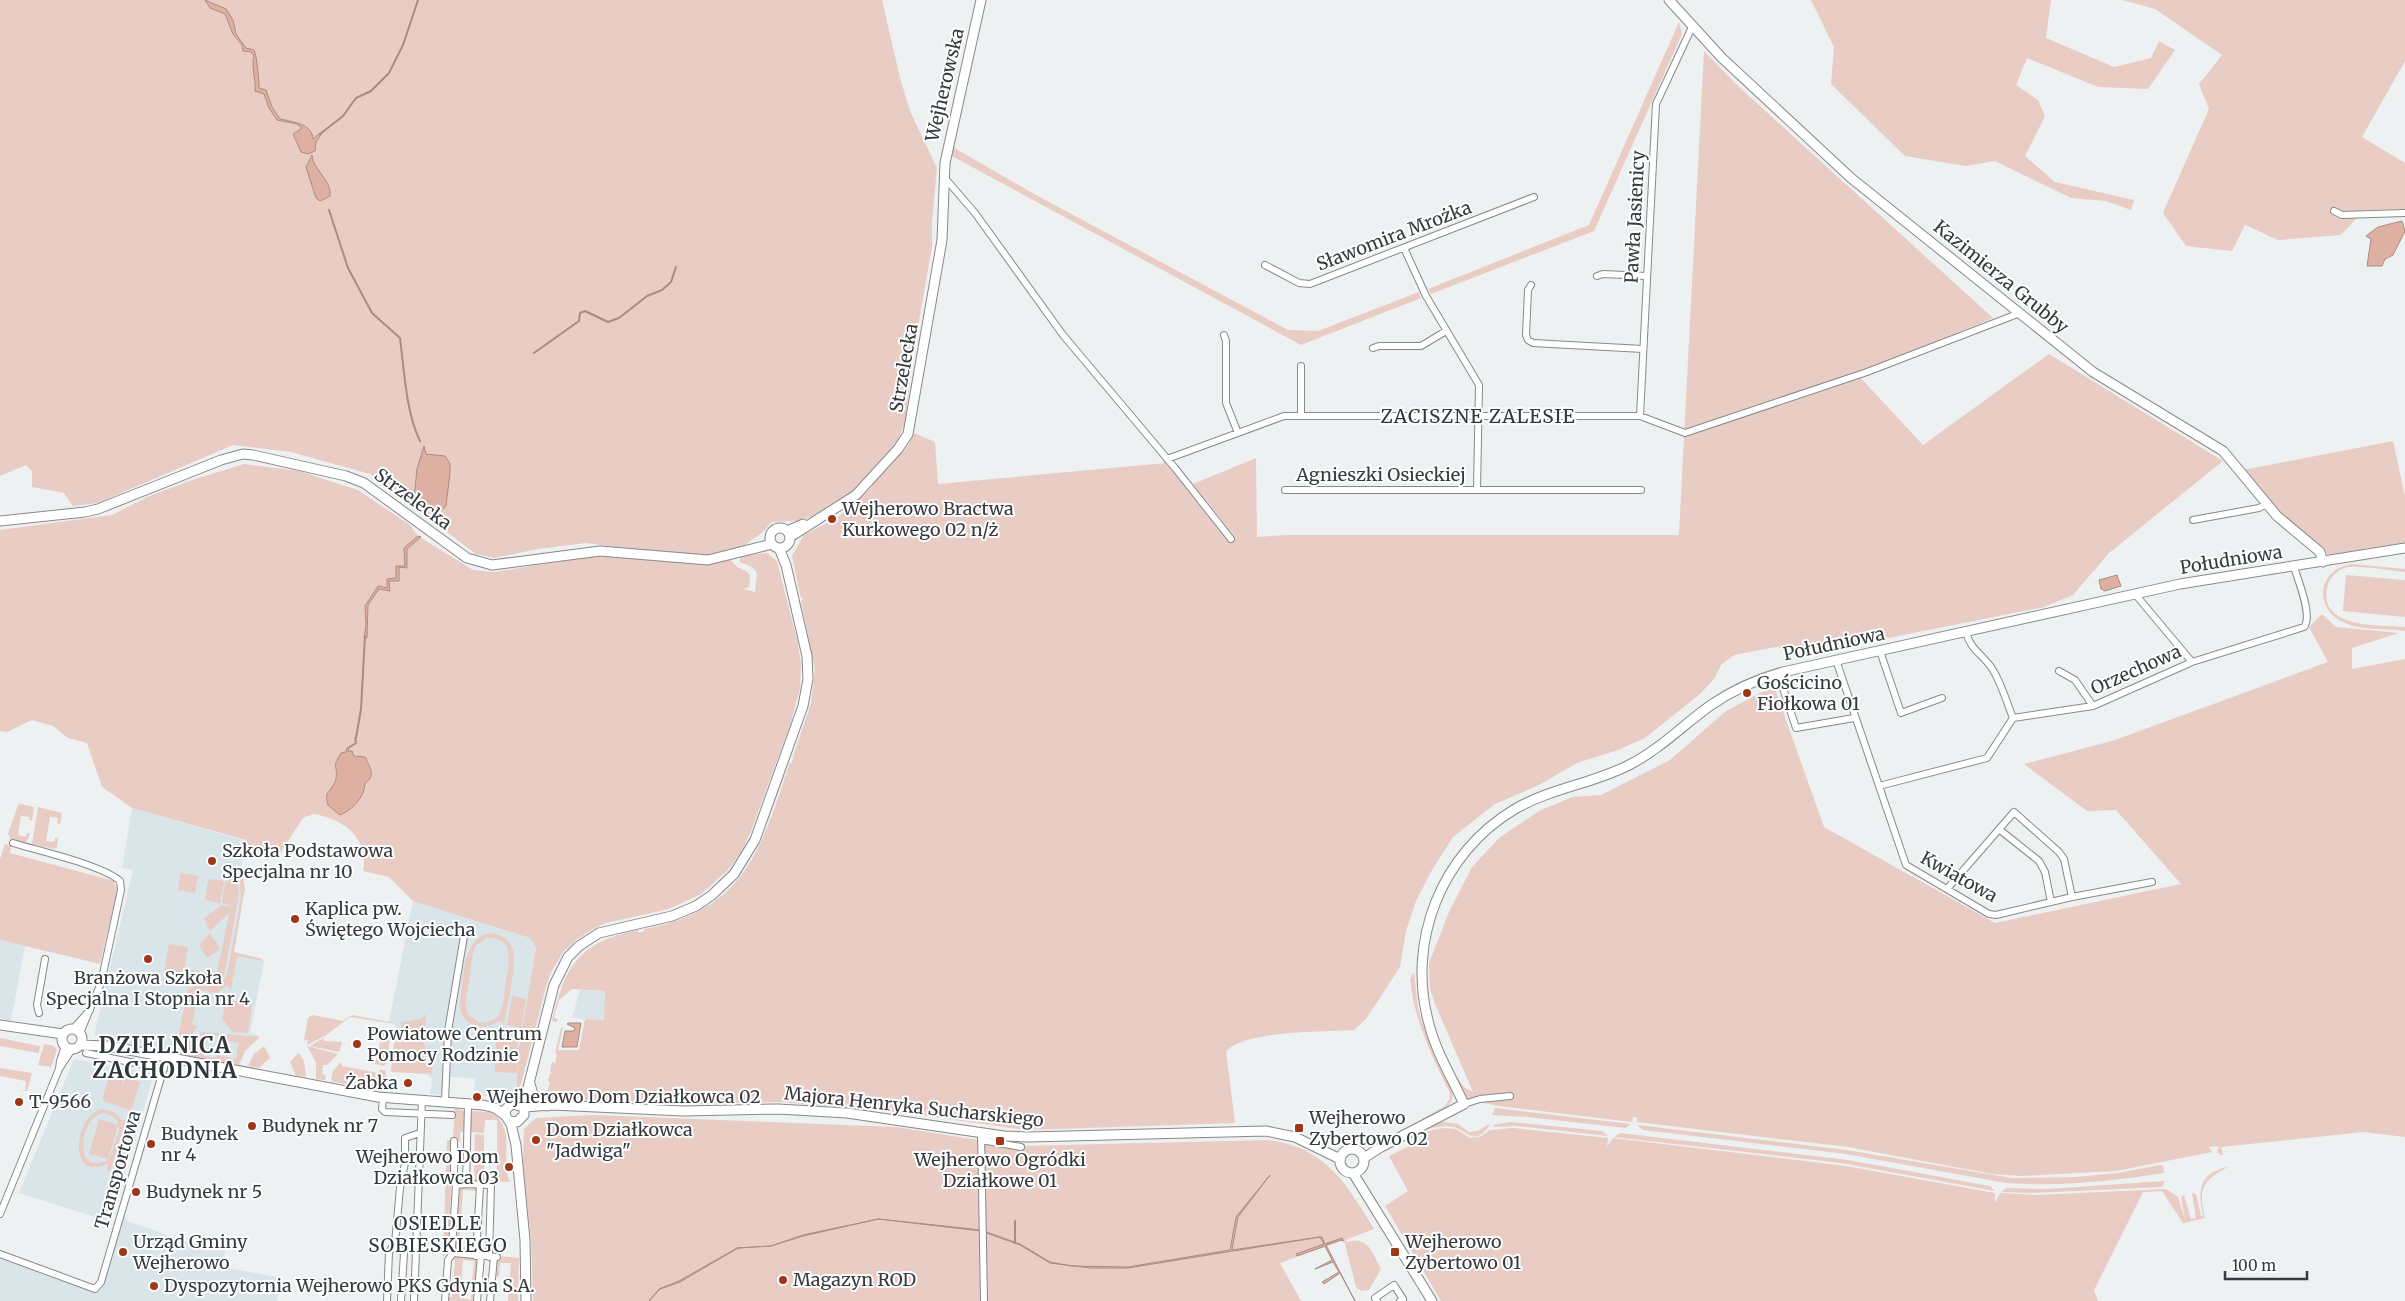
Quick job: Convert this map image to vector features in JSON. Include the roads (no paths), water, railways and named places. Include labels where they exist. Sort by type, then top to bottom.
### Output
[{"type":"street","name":"Wejherowska","points":[[944,178],[952,128],[981,0]]},
{"type":"street","name":"Kazimierza Grubby","points":[[1669,0],[1722,58],[1852,178],[2093,372],[2218,448],[2231,459],[2266,504],[2289,527],[2320,552],[2323,562]]},
{"type":"street","name":"Pawła Jasienicy","points":[[1640,416],[1656,104],[1692,27]]},
{"type":"street","points":[[944,178],[955,187],[975,213],[1063,335],[1231,539]]},
{"type":"street","name":"Strzelecka","points":[[0,521],[98,509],[221,460],[243,454],[253,454],[364,482],[467,558],[482,564],[505,563],[600,551],[708,560],[722,558],[753,548],[777,544],[776,529],[788,534],[842,505],[860,491],[898,449],[908,434],[941,252],[944,178]]},
{"type":"street","name":"Sławomira Mrożka","points":[[1265,264],[1299,283],[1310,284],[1534,197]]},
{"type":"street","points":[[2334,211],[2342,215],[2405,213]]},
{"type":"street","points":[[1404,248],[1426,296],[1478,385],[1478,490]]},
{"type":"street","points":[[1597,276],[1603,274],[1647,276]]},
{"type":"street","points":[[1531,285],[1528,290],[1526,334],[1528,340],[1533,343],[1643,349]]},
{"type":"street","points":[[1167,459],[1284,416],[1640,416],[1685,433],[1867,372],[2020,313]]},
{"type":"street","points":[[1373,348],[1379,346],[1421,346],[1446,331]]},
{"type":"street","points":[[1224,335],[1226,341],[1226,403],[1238,433]]},
{"type":"street","points":[[1301,366],[1301,416]]},
{"type":"street","name":"Agnieszki Osieckiej","points":[[1285,490],[1641,490]]},
{"type":"street","points":[[2193,520],[2259,508],[2266,504]]},
{"type":"street","points":[[516,1145],[554,984],[560,970],[575,950],[600,933],[659,919],[696,906],[712,895],[734,874],[752,847],[795,729],[807,687],[807,656],[786,565],[777,544],[788,534]]},
{"type":"street","name":"Południowa","points":[[1464,1104],[1434,1040],[1423,994],[1422,955],[1432,910],[1454,866],[1484,832],[1506,815],[1530,802],[1628,766],[1655,750],[1722,698],[1748,684],[1778,673],[2180,584],[2405,548]]},
{"type":"street","name":"Orzechowa","points":[[2013,718],[2093,706],[2192,662],[2304,627],[2308,623],[2307,613],[2294,567]]},
{"type":"street","points":[[2135,594],[2192,662]]},
{"type":"street","points":[[1879,786],[1988,758],[2013,718],[1994,672],[1987,661],[1968,643],[1966,632]]},
{"type":"street","points":[[1880,651],[1901,713],[1942,698]]},
{"type":"street","name":"Kwiatowa","points":[[1836,660],[1854,718],[1906,865],[1989,914],[1996,915],[2072,897],[2152,882]]},
{"type":"street","points":[[2059,671],[2076,680],[2093,706]]},
{"type":"street","points":[[1778,673],[1796,728],[1854,718]]},
{"type":"street","points":[[1947,889],[2014,812],[2059,852],[2064,859],[2072,897]]},
{"type":"street","points":[[2000,830],[2038,861],[2044,872],[2051,902]]},
{"type":"street","points":[[0,1214],[59,1069],[60,1061],[91,1009],[101,983],[122,890],[120,881],[110,875],[59,856],[14,843]]},
{"type":"street","points":[[445,1101],[448,1031],[465,930]]},
{"type":"street","points":[[39,1013],[37,1005],[45,959]]},
{"type":"street","points":[[0,1025],[383,1098],[445,1101],[495,1108],[508,1118]]},
{"type":"street","points":[[86,1053],[164,1069]]},
{"type":"street","name":"Transportowa","points":[[0,1254],[95,1289],[104,1272],[167,1057]]},
{"type":"street","points":[[526,1301],[526,1254],[516,1145],[506,1109],[529,1084]]},
{"type":"street","points":[[529,1084],[534,1097],[547,1106]]},
{"type":"street","points":[[1363,1156],[1464,1104],[1480,1099],[1510,1096]]},
{"type":"street","points":[[383,1098],[382,1109],[385,1112],[452,1115]]},
{"type":"street","points":[[414,1301],[422,1100]]},
{"type":"street","points":[[471,1104],[492,1102],[524,1107]]},
{"type":"street","points":[[466,1184],[471,1104]]},
{"type":"street","name":"Majora Henryka Sucharskiego","points":[[508,1118],[522,1120],[530,1114],[564,1106]]},
{"type":"street","name":"Majora Henryka Sucharskiego","points":[[524,1107],[564,1106],[684,1110],[778,1109],[847,1113],[981,1138],[1253,1130],[1278,1132],[1341,1156]]},
{"type":"street","points":[[387,1301],[389,1252],[394,1245],[404,1168],[405,1139],[420,1133]]},
{"type":"street","points":[[984,1301],[981,1138],[1021,1147]]},
{"type":"street","points":[[444,1301],[448,1260],[452,1251],[456,1185],[453,1180],[454,1141]]},
{"type":"street","points":[[1352,1148],[1363,1156],[1364,1165],[1356,1172],[1343,1169],[1341,1156],[1352,1148]]},
{"type":"street","points":[[1356,1172],[1365,1192],[1432,1301]]},
{"type":"street","points":[[477,1301],[480,1184]]},
{"type":"street","points":[[456,1185],[491,1185],[493,1257],[490,1301]]},
{"type":"street","points":[[394,1245],[404,1253],[401,1301]]},
{"type":"street","points":[[452,1251],[493,1257]]},
{"type":"street","points":[[1377,1301],[1375,1298],[1394,1285],[1403,1299],[1400,1301]]},
{"type":"waterway","points":[[320,134],[343,116],[356,98],[371,91],[389,73],[403,45],[418,0]]},
{"type":"waterway","points":[[329,210],[348,268],[372,313],[400,338],[409,404],[415,430],[420,441]]},
{"type":"waterway","points":[[534,353],[579,321],[580,313],[585,311],[608,322],[619,318],[647,296],[662,290],[671,282],[676,267]]},
{"type":"waterway","points":[[435,519],[439,515]]},
{"type":"waterway","points":[[356,738],[361,709],[365,636]]},
{"type":"waterway","points":[[1015,1221],[1015,1243]]},
{"type":"place","name":"Wejherowo Bractwa Kurkowego 02 n/ż","points":[[832,519]]},
{"type":"place","name":"Gościcino Fiołkowa 01","points":[[1747,693]]},
{"type":"place","name":"Szkoła Podstawowa Specjalna nr 10","points":[[212,861]]},
{"type":"place","name":"Kaplica pw. Świętego Wojciecha","points":[[295,919]]},
{"type":"place","name":"Branżowa Szkoła Specjalna I Stopnia nr 4","points":[[148,959]]},
{"type":"place","name":"Powiatowe Centrum Pomocy Rodzinie","points":[[357,1044]]},
{"type":"place","name":"Żabka","points":[[408,1083]]},
{"type":"place","name":"Wejherowo Dom Działkowca 02","points":[[477,1097]]},
{"type":"place","name":"T-9566","points":[[19,1102]]},
{"type":"place","name":"Budynek nr 7","points":[[252,1126]]},
{"type":"place","name":"Wejherowo Zybertowo 02","points":[[1299,1128]]},
{"type":"place","name":"Dom Działkowca \"Jadwiga\"","points":[[536,1140]]},
{"type":"place","name":"Wejherowo Ogródki Działkowe 01","points":[[1000,1141]]},
{"type":"place","name":"Budynek nr 4","points":[[151,1144]]},
{"type":"place","name":"Wejherowo Dom Działkowca 03","points":[[509,1167]]},
{"type":"place","name":"Budynek nr 5","points":[[136,1192]]},
{"type":"place","name":"Urząd Gminy Wejherowo","points":[[123,1252]]},
{"type":"place","name":"Wejherowo Zybertowo 01","points":[[1395,1252]]},
{"type":"place","name":"Magazyn ROD","points":[[783,1280]]},
{"type":"place","name":"Dyspozytornia Wejherowo PKS Gdynia S.A.","points":[[154,1286]]},
{"type":"district","name":"ZACISZNE ZALESIE","points":[[1478,416]]},
{"type":"district","name":"DZIELNICA ZACHODNIA","points":[[165,1058]]},
{"type":"district","name":"OSIEDLE SOBIESKIEGO","points":[[438,1234]]}]
